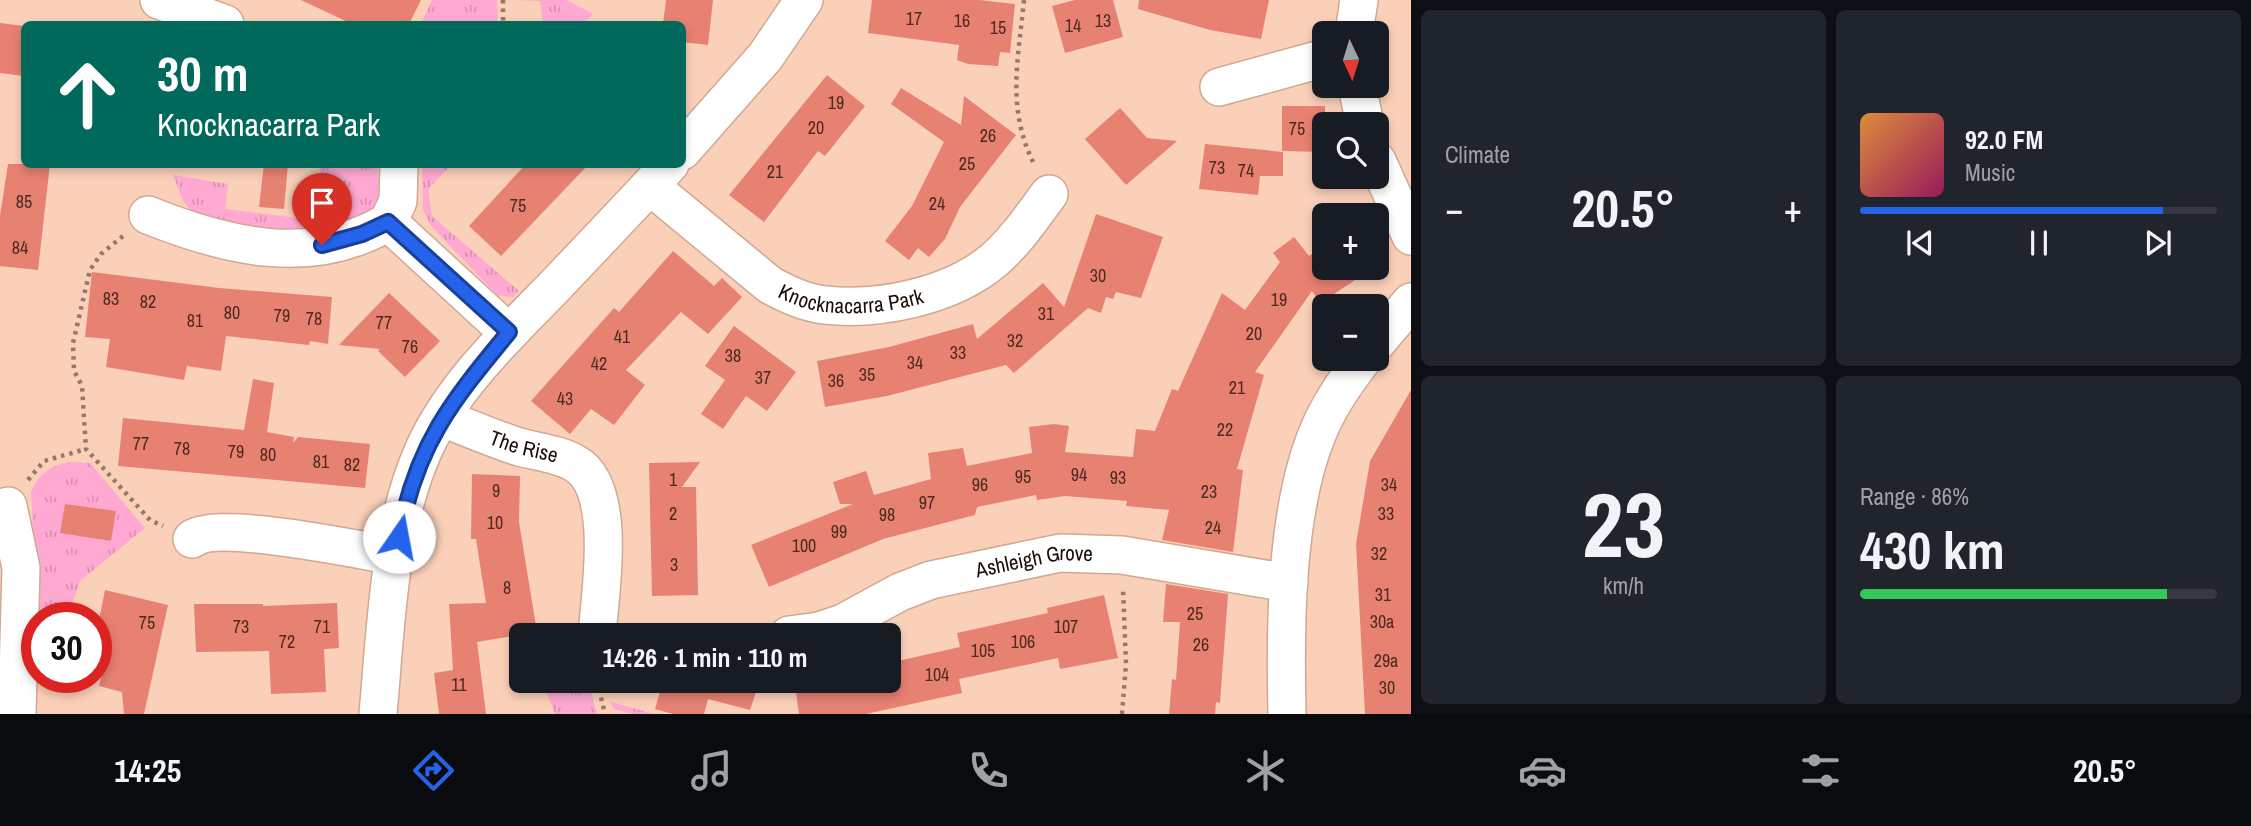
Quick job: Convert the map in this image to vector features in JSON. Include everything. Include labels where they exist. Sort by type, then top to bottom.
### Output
[{"type":"street","points":[[159,0],[217,21]]},
{"type":"street","points":[[686,146],[765,57],[804,0]]},
{"type":"street","points":[[1356,21],[1359,0]]},
{"type":"street","points":[[1219,87],[1312,62]]},
{"type":"street","points":[[148,215],[218,241],[275,248],[322,245],[344,240],[388,222],[398,201],[399,168]]},
{"type":"street","name":"Knocknacarra Park","points":[[443,418],[461,391],[509,332],[660,175],[770,285],[789,295],[825,305],[907,298],[959,282],[976,273],[1007,248],[1049,194]]},
{"type":"street","points":[[1389,187],[1411,236]]},
{"type":"street","points":[[388,222],[509,332]]},
{"type":"street","points":[[1389,328],[1411,302]]},
{"type":"street","points":[[1287,714],[1289,583],[1304,478],[1317,434],[1335,398],[1354,371]]},
{"type":"street","points":[[378,714],[396,556],[413,480],[425,447],[443,418]]},
{"type":"street","name":"The Rise","points":[[443,418],[517,446],[566,460],[583,470],[599,498],[602,526],[598,623]]},
{"type":"street","points":[[8,506],[21,568],[17,714]]},
{"type":"street","points":[[192,540],[208,534],[240,534],[396,556]]},
{"type":"street","name":"Ashleigh Grove","points":[[843,623],[900,592],[958,573],[1060,553],[1122,555],[1289,583]]},
{"type":"path","points":[[503,0],[503,21]]},
{"type":"path","points":[[1024,0],[1015,101],[1021,139],[1049,194]]},
{"type":"path","points":[[148,215],[102,254],[90,270],[73,342],[74,371],[82,386],[86,449],[150,520],[192,540]]},
{"type":"path","points":[[8,506],[44,461],[86,449]]},
{"type":"path","points":[[1122,555],[1126,664],[1122,714]]},
{"type":"path","points":[[600,693],[605,714]]},
{"type":"green space","points":[[432,0],[497,0],[498,21],[422,21]]},
{"type":"green space","points":[[512,0],[567,0],[593,14],[587,21],[543,21],[540,1]]},
{"type":"green space","points":[[321,168],[377,168],[379,189],[376,212],[322,229],[252,233],[194,214],[183,201],[173,175],[228,184],[225,209],[314,220]]},
{"type":"green space","points":[[422,168],[448,168],[428,189],[432,216],[519,291],[513,297],[497,295],[431,226],[423,210]]},
{"type":"green space","points":[[68,462],[90,463],[145,528],[80,581],[73,602],[37,602],[31,492],[45,472]]},
{"type":"green space","points":[[547,693],[591,693],[597,714],[555,714]]},
{"type":"green space","points":[[610,701],[654,714],[632,714],[614,709]]},
{"type":"building","points":[[301,0],[421,0],[410,21],[346,21]]},
{"type":"building","points":[[666,0],[713,0],[708,45],[686,42],[686,21],[663,21]]},
{"type":"building","points":[[872,0],[979,0],[1015,4],[1010,53],[1000,52],[998,66],[968,64],[957,60],[959,45],[868,33]]},
{"type":"building","points":[[1075,0],[1113,0],[1123,37],[1065,53],[1052,6]]},
{"type":"building","points":[[1139,0],[1269,0],[1261,39],[1210,30],[1138,9]]},
{"type":"building","points":[[0,23],[21,26],[21,76],[0,73]]},
{"type":"building","points":[[827,75],[865,106],[825,156],[818,151],[764,222],[729,195]]},
{"type":"building","points":[[901,88],[961,125],[964,96],[1016,135],[960,207],[945,239],[929,257],[918,248],[909,260],[885,241],[912,206],[944,142],[891,104]]},
{"type":"building","points":[[1282,106],[1325,106],[1325,112],[1312,112],[1312,152],[1282,151]]},
{"type":"building","points":[[1120,108],[1147,138],[1177,141],[1126,185],[1085,139]]},
{"type":"building","points":[[1205,144],[1283,152],[1283,176],[1260,176],[1258,195],[1199,189]]},
{"type":"building","points":[[8,164],[21,164],[21,168],[50,168],[38,270],[0,266],[0,216]]},
{"type":"building","points":[[264,168],[288,168],[284,209],[259,207]]},
{"type":"building","points":[[522,168],[585,168],[501,256],[469,226]]},
{"type":"building","points":[[1096,214],[1163,237],[1141,298],[1116,292],[1113,299],[1106,297],[1101,313],[1088,308],[1014,373],[1006,365],[887,396],[825,407],[817,361],[889,347],[973,324],[977,339],[1043,283],[1064,307]]},
{"type":"building","points":[[1294,237],[1309,256],[1312,254],[1312,280],[1355,280],[1334,294],[1314,294],[1312,291],[1255,372],[1264,375],[1237,469],[1243,470],[1233,552],[1162,540],[1169,510],[1126,506],[1127,501],[1065,496],[1037,500],[1036,495],[977,507],[975,515],[883,539],[769,587],[751,545],[853,504],[840,504],[833,482],[866,471],[874,495],[931,479],[928,453],[963,448],[967,466],[1032,453],[1029,427],[1054,424],[1069,426],[1065,452],[1133,457],[1136,429],[1155,431],[1172,389],[1178,391],[1222,293],[1245,310],[1280,262],[1273,253]]},
{"type":"building","points":[[673,251],[714,286],[722,278],[742,297],[708,334],[681,312],[626,370],[645,385],[614,425],[591,409],[570,434],[531,401],[614,308],[619,312]]},
{"type":"building","points":[[92,272],[219,288],[332,297],[328,344],[310,341],[309,345],[226,336],[221,371],[187,366],[184,380],[106,367],[110,339],[85,337]]},
{"type":"building","points":[[389,293],[440,341],[405,377],[378,351],[380,349],[339,345]]},
{"type":"building","points":[[734,326],[796,372],[767,411],[746,396],[723,429],[701,414],[725,380],[705,366]]},
{"type":"building","points":[[253,379],[274,383],[267,432],[294,437],[293,443],[298,437],[370,444],[365,488],[118,466],[123,418],[244,430]]},
{"type":"building","points":[[1411,390],[1411,714],[1365,714],[1356,544],[1370,461]]},
{"type":"building","points":[[700,462],[682,487],[696,487],[698,595],[652,596],[649,463]]},
{"type":"building","points":[[472,474],[520,476],[519,522],[536,623],[509,623],[509,637],[477,642],[486,714],[439,714],[434,673],[453,670],[449,604],[486,603],[476,539],[471,539]]},
{"type":"building","points":[[65,504],[116,511],[111,541],[60,533]]},
{"type":"building","points":[[1166,584],[1228,594],[1220,703],[1216,702],[1215,714],[1169,714],[1172,679],[1176,680],[1180,622],[1163,622]]},
{"type":"building","points":[[105,590],[168,605],[144,714],[124,714],[122,692],[112,689],[112,602],[103,602]]},
{"type":"building","points":[[1104,595],[1118,658],[1060,669],[1058,658],[959,679],[962,693],[866,714],[799,714],[796,693],[901,693],[901,660],[960,647],[957,633],[1048,613],[1047,608]]},
{"type":"building","points":[[337,603],[339,648],[324,649],[326,692],[271,694],[269,651],[196,652],[194,604],[263,606]]},
{"type":"building","points":[[660,693],[756,693],[750,710],[708,699],[704,714],[673,714],[655,709]]},
{"type":"route","points":[[322,245],[362,234],[388,222],[509,332],[453,401],[425,447],[413,480],[399,537]]}]
